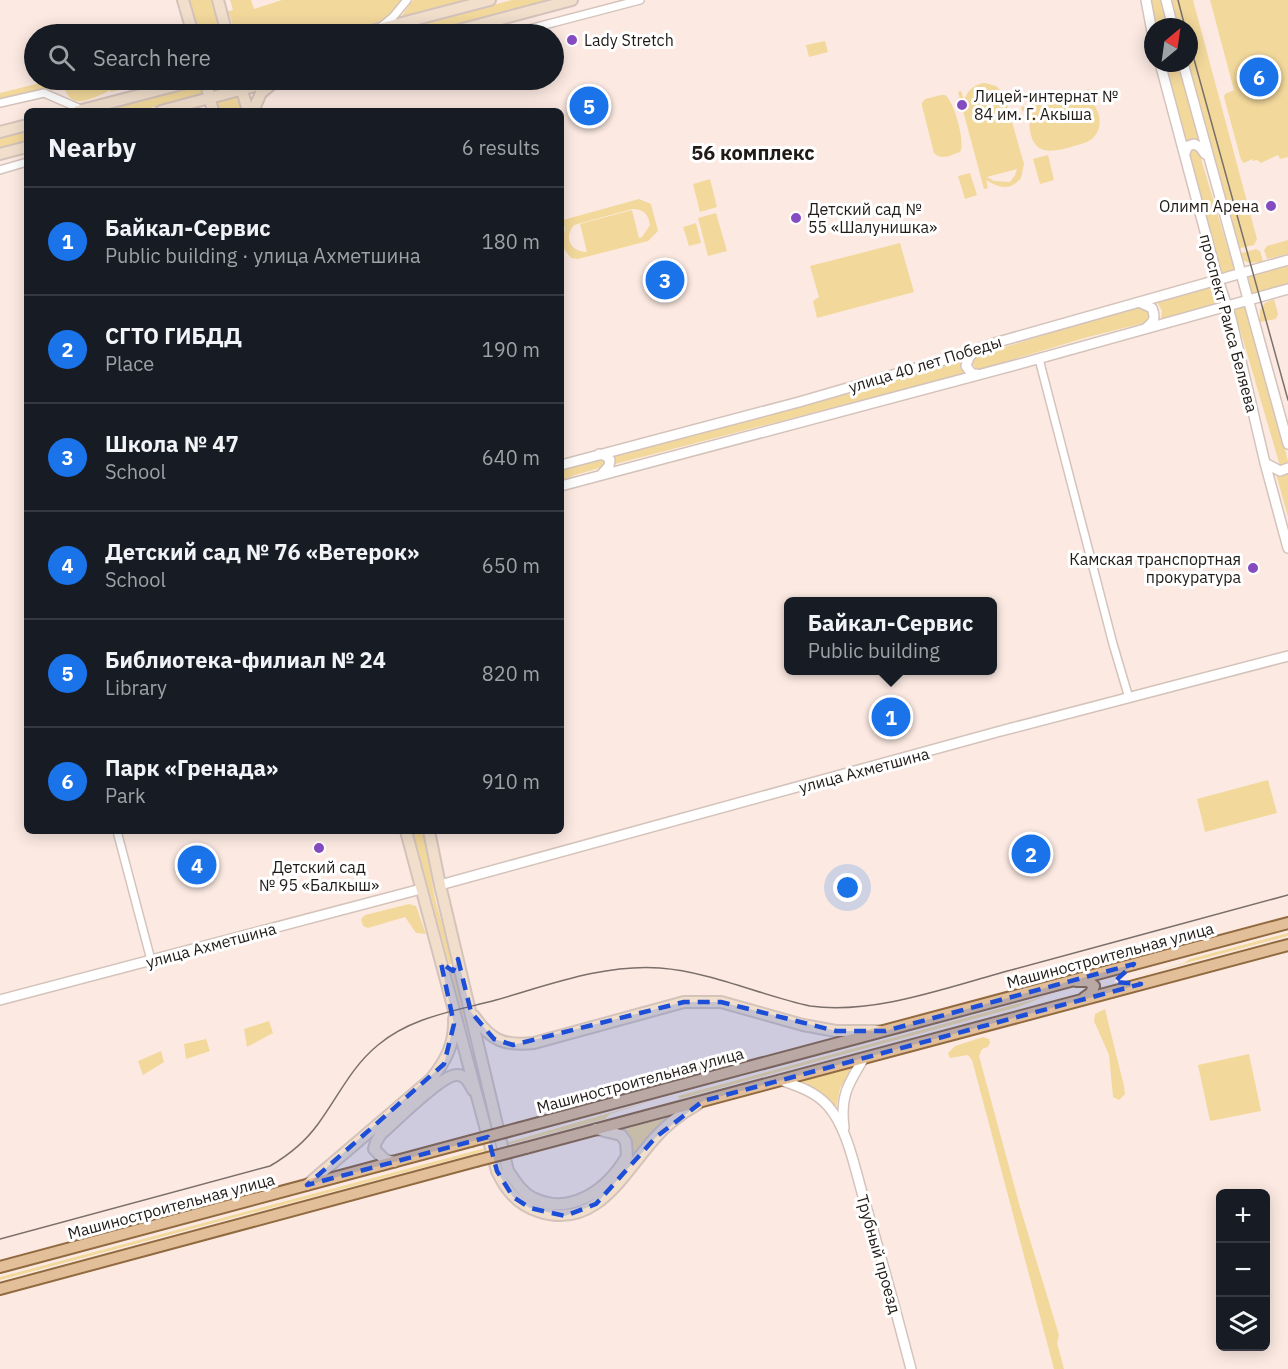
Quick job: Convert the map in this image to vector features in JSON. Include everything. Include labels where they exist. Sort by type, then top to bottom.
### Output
[{"type":"main road","points":[[183,0],[190,24]]},
{"type":"main road","points":[[218,0],[226,24]]},
{"type":"main road","points":[[401,24],[490,0]]},
{"type":"main road","points":[[482,24],[572,0]]},
{"type":"main road","points":[[87,108],[150,90]]},
{"type":"main road","points":[[208,90],[212,108]]},
{"type":"main road","points":[[172,108],[210,98],[228,90]]},
{"type":"main road","points":[[243,90],[247,108]]},
{"type":"main road","points":[[254,108],[261,93],[265,90]]},
{"type":"main road","points":[[180,106],[186,108]]},
{"type":"main road","points":[[0,132],[24,126]]},
{"type":"main road","points":[[0,154],[24,148]]},
{"type":"main road","points":[[407,834],[497,1171],[513,1197],[542,1213],[559,1216],[580,1212],[596,1204],[608,1194],[656,1137],[688,1110],[703,1101]]},
{"type":"main road","points":[[430,834],[508,1171],[518,1186],[532,1198],[564,1205],[581,1201],[603,1185],[624,1161],[627,1149],[626,1142],[621,1135],[596,1129]]},
{"type":"main road","name":"Машиностроительная улица","points":[[0,1267],[1288,923]]},
{"type":"main road","points":[[0,1288],[1288,945]]},
{"type":"main road","points":[[441,963],[453,968],[458,959]]},
{"type":"main road","points":[[1134,964],[1122,979],[1126,983],[1141,984]]},
{"type":"main road","points":[[1073,980],[1088,981],[1094,986],[1091,993],[1078,1001]]},
{"type":"main road","points":[[307,1185],[431,1079],[444,1064],[451,1049],[454,1024],[453,1001]]},
{"type":"main road","points":[[471,1012],[483,1029],[494,1039],[513,1045],[534,1043],[684,1002],[721,1002],[803,1025],[836,1031],[885,1031]]},
{"type":"main road","points":[[394,1162],[384,1160],[378,1155],[374,1149],[376,1142],[381,1134],[438,1083],[458,1074],[464,1077],[477,1097]]},
{"type":"main road","points":[[662,1090],[677,1098],[676,1103],[667,1110]]},
{"type":"street","points":[[384,24],[407,0]]},
{"type":"street","points":[[548,24],[640,0]]},
{"type":"street","points":[[1146,0],[1150,18]]},
{"type":"street","points":[[1166,0],[1171,18]]},
{"type":"street","name":"проспект Раиса Беляева","points":[[1162,72],[1227,307],[1288,548]]},
{"type":"street","name":"проспект Раиса Беляева","points":[[1185,72],[1288,444]]},
{"type":"street","points":[[0,103],[44,93],[76,108]]},
{"type":"street","points":[[1185,153],[1188,146],[1194,144],[1200,147],[1209,162]]},
{"type":"street","points":[[0,170],[24,163]]},
{"type":"street","name":"улица 40 лет Победы","points":[[564,464],[799,402],[1288,260]]},
{"type":"street","name":"улица 40 лет Победы","points":[[564,485],[1039,359],[1288,289]]},
{"type":"street","points":[[1138,303],[1148,304],[1154,313],[1152,323],[1146,328]]},
{"type":"street","points":[[975,350],[966,366],[972,374],[983,373]]},
{"type":"street","points":[[1039,359],[1110,634],[1129,698]]},
{"type":"street","points":[[599,454],[610,460],[609,466],[602,474]]},
{"type":"street","points":[[1265,463],[1280,471],[1288,468]]},
{"type":"street","name":"улица Ахметшина","points":[[440,885],[997,732],[1288,656]]},
{"type":"street","points":[[118,834],[151,960]]},
{"type":"street","name":"улица Ахметшина","points":[[0,1000],[421,889]]},
{"type":"street","points":[[846,1139],[842,1106],[849,1082],[864,1058]]},
{"type":"street","points":[[780,1080],[819,1097],[835,1115],[846,1139]]},
{"type":"street","name":"Трубный проезд","points":[[846,1139],[911,1369]]},
{"type":"highlighted area","points":[[458,959],[471,1012],[494,1039],[513,1045],[684,1002],[721,1002],[836,1031],[885,1031],[1134,964],[1114,982],[1141,984],[703,1101],[656,1137],[596,1204],[565,1216],[530,1208],[513,1197],[497,1171],[488,1137],[307,1185],[444,1064],[454,1024],[441,963],[453,971]]},
{"type":"shaded area","points":[[189,0],[211,0],[217,24],[195,24]]},
{"type":"shaded area","points":[[230,0],[251,0],[254,9],[282,0],[404,0],[398,8],[380,22],[372,24],[233,24],[228,11],[233,10]]},
{"type":"shaded area","points":[[413,0],[465,0],[401,17]]},
{"type":"shaded area","points":[[512,0],[554,0],[463,24],[421,24]]},
{"type":"shaded area","points":[[1150,0],[1162,0],[1167,18],[1153,18]]},
{"type":"shaded area","points":[[1170,0],[1193,0],[1198,18],[1175,18]]},
{"type":"shaded area","points":[[1210,0],[1288,0],[1288,157],[1280,159],[1278,155],[1261,163],[1252,159],[1244,163],[1241,160],[1224,97],[1225,94],[1234,90]]},
{"type":"shaded area","points":[[1198,19],[1257,239],[1254,245],[1237,249],[1189,72],[1198,72]]},
{"type":"shaded area","points":[[825,41],[828,52],[809,57],[806,45]]},
{"type":"shaded area","points":[[1165,72],[1181,72],[1200,140],[1185,144]]},
{"type":"shaded area","points":[[985,83],[996,86],[1004,94],[1024,164],[1021,178],[1013,185],[1004,187],[986,180],[988,188],[984,189],[958,92],[961,91],[964,100],[972,88]],"holes":[[[1017,169],[1010,182],[994,181],[987,177]]]},
{"type":"shaded area","points":[[24,87],[24,90],[36,90],[0,99],[0,93]]},
{"type":"shaded area","points":[[1089,89],[1090,93],[1084,95],[1097,109],[1100,121],[1097,133],[1092,139],[1055,151],[1038,147],[1030,128],[1030,118],[1035,108],[1022,111],[1021,107]]},
{"type":"shaded area","points":[[65,90],[109,91],[80,101],[69,97]]},
{"type":"shaded area","points":[[178,90],[203,90],[204,94],[150,108],[109,108]]},
{"type":"shaded area","points":[[945,95],[952,105],[961,140],[960,152],[943,157],[934,153],[922,106],[925,99]]},
{"type":"shaded area","points":[[236,96],[240,108],[218,108],[217,101]]},
{"type":"shaded area","points":[[24,131],[24,142],[0,148],[0,137]]},
{"type":"shaded area","points":[[1193,149],[1199,152],[1235,272],[1221,276],[1189,155]]},
{"type":"shaded area","points":[[1048,155],[1054,180],[1040,184],[1033,159]]},
{"type":"shaded area","points":[[970,173],[977,195],[965,199],[958,176]]},
{"type":"shaded area","points":[[710,179],[717,207],[700,212],[693,184]]},
{"type":"shaded area","points":[[639,199],[651,204],[658,231],[648,241],[578,259],[571,258],[564,249],[564,220]],"holes":[[[632,209],[645,213],[650,225],[642,237],[639,238],[632,210],[580,224],[587,252],[577,250],[570,243],[569,235],[574,225]]]},
{"type":"shaded area","points":[[716,213],[727,251],[708,256],[698,218]]},
{"type":"shaded area","points":[[696,223],[701,243],[689,246],[683,227]]},
{"type":"shaded area","points":[[1288,240],[1288,254],[1267,259],[1264,250],[1267,246]]},
{"type":"shaded area","points":[[900,243],[914,292],[817,318],[813,301],[819,297],[810,266]]},
{"type":"shaded area","points":[[1256,249],[1260,251],[1263,261],[1249,262],[1243,260],[1238,254]]},
{"type":"shaded area","points":[[1288,265],[1288,285],[1250,295],[1245,278]]},
{"type":"shaded area","points":[[1219,285],[1224,305],[1172,319],[1161,318],[1162,311],[1157,302]]},
{"type":"shaded area","points":[[1274,299],[1278,314],[1276,319],[1260,322],[1260,310],[1265,303]]},
{"type":"shaded area","points":[[1139,306],[1148,309],[1151,317],[1148,322],[1088,337],[981,369],[976,369],[973,364],[976,356]]},
{"type":"shaded area","points":[[1247,306],[1288,461],[1287,464],[1280,466],[1234,309]]},
{"type":"shaded area","points":[[963,361],[966,373],[613,463],[611,455]]},
{"type":"shaded area","points":[[598,457],[605,461],[603,467],[564,480],[564,467]]},
{"type":"shaded area","points":[[1276,474],[1283,476],[1288,474],[1288,517]]},
{"type":"shaded area","points":[[1268,780],[1277,813],[1205,832],[1197,799]]},
{"type":"shaded area","points":[[414,834],[424,834],[435,899],[453,963],[449,964]]},
{"type":"shaded area","points":[[409,904],[416,906],[426,934],[416,933],[405,917],[368,928],[363,926],[361,919],[365,915]]},
{"type":"shaded area","points":[[1288,933],[1288,936],[1126,979],[1184,963],[1190,959]]},
{"type":"shaded area","points":[[451,971],[454,971],[473,1055]]},
{"type":"shaded area","points":[[1046,996],[1018,1007],[679,1099],[678,1096]]},
{"type":"shaded area","points":[[1105,1009],[1124,1086],[1125,1094],[1119,1100],[1113,1097],[1109,1055],[1094,1021],[1095,1014]]},
{"type":"shaded area","points":[[269,1021],[273,1033],[247,1047],[244,1029]]},
{"type":"shaded area","points":[[983,1037],[989,1039],[990,1043],[988,1047],[982,1049],[979,1056],[1020,1207],[1059,1335],[1057,1343],[1064,1369],[1054,1369],[972,1060],[968,1055],[950,1058],[948,1053],[955,1046]]},
{"type":"shaded area","points":[[206,1039],[210,1051],[186,1059],[184,1044]]},
{"type":"shaded area","points":[[161,1051],[164,1062],[143,1075],[138,1061]]},
{"type":"shaded area","points":[[1249,1054],[1261,1111],[1210,1121],[1198,1065]]},
{"type":"shaded area","points":[[701,1059],[727,1065],[670,1080],[676,1068]]},
{"type":"shaded area","points":[[856,1067],[840,1088],[836,1109],[796,1082]]},
{"type":"shaded area","points":[[659,1072],[662,1075],[658,1079],[606,1093],[601,1091],[604,1087]]},
{"type":"shaded area","points":[[661,1098],[610,1114],[605,1119],[0,1280],[0,1277],[523,1138]]},
{"type":"shaded area","points":[[666,1118],[631,1161],[633,1143],[622,1130]]},
{"type":"tram line","points":[[1178,0],[1183,18]]},
{"type":"tram line","points":[[1198,72],[1288,400]]},
{"type":"tram line","points":[[0,1239],[270,1166],[308,1137],[360,1063],[391,1035],[434,1016],[556,982],[618,969],[660,968],[698,974],[810,1006],[835,1008],[887,1003],[939,991],[1288,895]]},
{"type":"place","name":"Lady Stretch","points":[[572,40]]},
{"type":"place","name":"Парк «Гренада»","points":[[1259,77]]},
{"type":"place","name":"Лицей-интернат № 84 им. Г. Акыша","points":[[962,105]]},
{"type":"place","name":"Библиотека-филиал № 24","points":[[589,106]]},
{"type":"place","name":"Олимп Арена","points":[[1271,206]]},
{"type":"place","name":"Детский сад № 55 «Шалунишка»","points":[[796,218]]},
{"type":"place","name":"Школа № 47","points":[[665,280]]},
{"type":"place","name":"Камская транспортная прокуратура","points":[[1253,568]]},
{"type":"place","name":"Байкал-Сервис","points":[[891,717]]},
{"type":"place","name":"Детский сад № 95 «Балкыш»","points":[[319,848]]},
{"type":"place","name":"СГТО ГИБДД","points":[[1031,854]]},
{"type":"place","name":"Детский сад № 76 «Ветерок»","points":[[197,865]]},
{"type":"district","name":"56 комплекс","points":[[753,152]]}]
